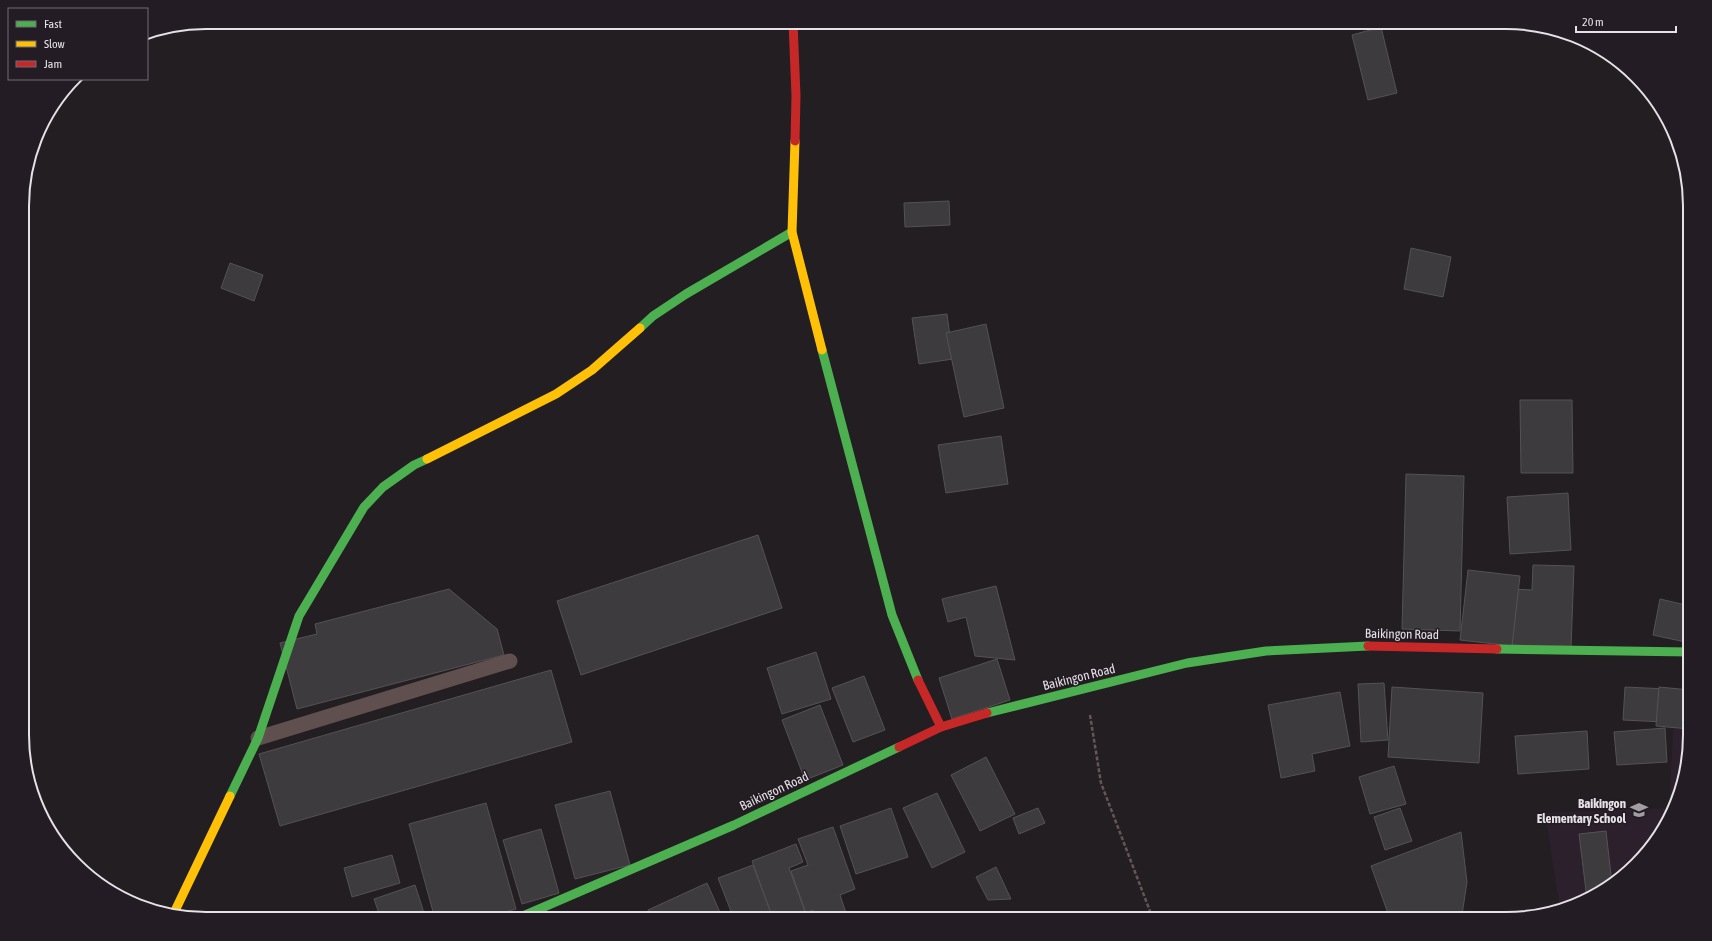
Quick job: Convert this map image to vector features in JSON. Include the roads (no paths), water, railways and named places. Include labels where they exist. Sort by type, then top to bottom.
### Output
[{"type":"street","points":[[793,29],[796,96],[792,232],[892,615],[917,679],[941,727]]},
{"type":"street","points":[[176,909],[258,738],[299,616],[364,507],[383,487],[414,465],[556,394],[592,370],[653,316],[686,294],[792,232]]},
{"type":"street","name":"Baikingon Road","points":[[532,912],[734,825],[941,727],[1016,705],[1187,663],[1266,651],[1355,646],[1683,652]]},
{"type":"lane","points":[[258,738],[510,661]]},
{"type":"place","name":"Baikingon Elementary School","points":[[1639,810]]}]
